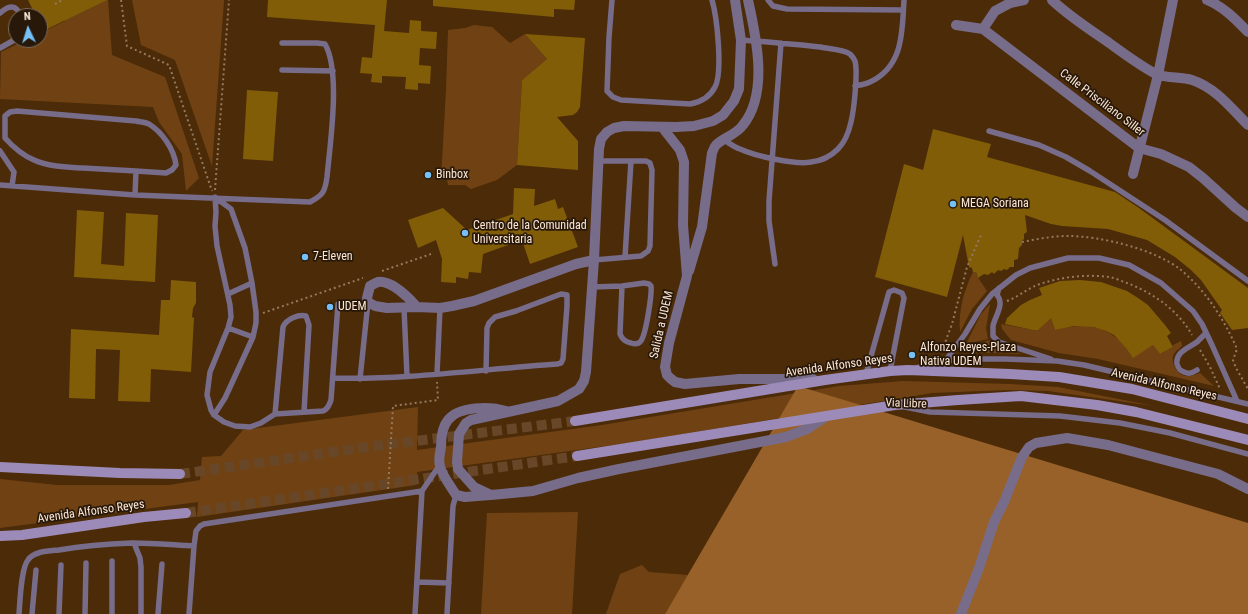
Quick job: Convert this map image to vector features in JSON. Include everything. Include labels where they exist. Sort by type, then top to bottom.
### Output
[{"type":"main road","name":"Avenida Alfonso Reyes","points":[[575,421],[825,380],[908,370],[1059,377],[1132,389],[1248,419]]},
{"type":"main road","points":[[577,456],[895,405],[1020,396],[1097,405],[1136,412],[1248,440]]},
{"type":"main road","points":[[0,467],[120,473],[180,474]]},
{"type":"main road","name":"Avenida Alfonso Reyes","points":[[0,536],[22,535],[144,517],[186,513]]},
{"type":"main road","points":[[0,542],[22,535]]},
{"type":"street","points":[[491,495],[474,488],[458,469],[457,456],[459,434],[466,423],[471,420],[508,411],[558,401],[579,389],[584,381],[586,372],[594,260],[599,148],[602,139],[607,132],[614,128],[624,126],[694,126],[713,121],[723,115],[734,101],[739,89],[741,40],[736,0]]},
{"type":"street","points":[[687,276],[702,227],[712,153],[715,146],[732,136],[749,118],[757,88],[757,41],[748,0]]},
{"type":"street","points":[[956,25],[983,29],[995,11],[1010,3],[1024,0]]},
{"type":"street","points":[[1052,0],[1066,13],[1130,58],[1158,75],[1181,77],[1193,80],[1208,87],[1248,125]]},
{"type":"street","points":[[1207,0],[1224,9],[1248,32]]},
{"type":"street","points":[[1133,174],[1158,75],[1171,1]]},
{"type":"street","name":"Calle Prisciliano Siller","points":[[983,29],[1139,148],[1161,154],[1189,167],[1248,218]]},
{"type":"street","name":"Salida a UDEM","points":[[662,127],[680,150],[684,162],[683,225],[687,276],[669,342],[665,366],[667,375],[675,382],[685,384],[739,380],[825,380]]},
{"type":"street","points":[[417,307],[388,283],[376,282],[370,286],[367,298],[368,302],[382,308],[440,308],[474,301],[576,264],[594,260]]},
{"type":"street","points":[[508,411],[495,408],[468,410],[454,415],[447,421],[441,440],[440,466],[456,495],[466,497],[533,491],[578,478],[786,437],[807,429],[825,417]]},
{"type":"street","points":[[962,614],[994,522],[1004,502],[1022,457],[1029,448],[1036,443],[1067,438],[1108,446],[1218,474],[1248,489]]},
{"type":"lane","points":[[612,0],[609,37],[608,91],[613,97],[621,100],[690,104],[701,101],[708,96],[715,87],[718,73],[718,42],[712,0]]},
{"type":"lane","points":[[768,0],[773,6],[787,9],[903,10]]},
{"type":"lane","points":[[855,86],[870,82],[881,75],[891,65],[898,50],[902,33],[904,0]]},
{"type":"lane","points":[[0,13],[4,9],[10,7],[14,8]]},
{"type":"lane","points":[[724,140],[739,149],[772,158],[800,162],[819,160],[838,149],[843,142],[854,108],[856,62],[851,54],[828,48],[741,40]]},
{"type":"lane","points":[[0,185],[135,195],[310,202],[320,196],[325,189],[333,99],[333,71],[330,55],[325,44],[282,43]]},
{"type":"lane","points":[[775,264],[769,221],[770,188],[782,43]]},
{"type":"lane","points":[[282,70],[333,71]]},
{"type":"lane","points":[[10,112],[17,112],[148,123],[171,148],[175,157],[176,165],[172,170],[166,173],[136,171],[70,167],[46,164],[34,160],[21,153],[4,138],[5,116],[10,112]]},
{"type":"lane","points":[[989,131],[1039,145],[1066,157],[1165,220],[1248,281]]},
{"type":"lane","points":[[0,151],[14,172],[12,186]]},
{"type":"lane","points":[[594,260],[641,256],[648,251],[650,246],[650,163],[646,161],[599,161]]},
{"type":"lane","points":[[625,257],[631,161]]},
{"type":"lane","points":[[135,195],[136,171]]},
{"type":"lane","points":[[214,415],[225,398],[253,337],[256,323],[252,283],[245,248],[231,209],[215,198]]},
{"type":"lane","points":[[215,198],[217,246],[228,294],[231,317],[210,372],[207,395],[214,415],[224,422],[235,426],[250,426],[261,423],[275,414],[326,410],[329,407],[331,400],[338,304]]},
{"type":"lane","points":[[946,360],[965,334],[980,309],[992,294],[1016,275],[1030,268],[1068,258],[1099,258],[1129,265],[1161,283],[1193,311],[1218,357],[1237,401]]},
{"type":"lane","points":[[228,294],[252,283]]},
{"type":"lane","points":[[592,287],[622,286],[644,283],[651,286],[645,330],[642,340],[639,343],[633,344],[626,342],[622,339],[620,334],[622,286]]},
{"type":"lane","points":[[999,288],[998,295],[1000,298],[1000,305],[993,326],[993,336],[999,342],[1058,361]]},
{"type":"lane","points":[[866,374],[889,292],[894,290],[902,293],[904,298],[890,371]]},
{"type":"lane","points":[[333,378],[360,379],[486,371],[561,363],[564,349],[567,306],[566,295],[561,294],[516,311],[495,317],[488,323],[486,371]]},
{"type":"lane","points":[[360,379],[368,302]]},
{"type":"lane","points":[[404,308],[407,376]]},
{"type":"lane","points":[[437,374],[440,308]]},
{"type":"lane","points":[[275,414],[284,323],[290,319],[302,315],[306,316],[309,325],[304,412]]},
{"type":"lane","points":[[228,328],[253,337]]},
{"type":"lane","points":[[1197,370],[1190,374],[1183,372],[1179,369],[1177,362],[1178,356],[1206,333]]},
{"type":"lane","points":[[908,370],[946,360],[992,359],[1058,361],[1084,365],[1248,404]]},
{"type":"lane","points":[[895,405],[930,412],[1060,416],[1120,423],[1170,433],[1248,454]]},
{"type":"lane","points":[[415,614],[422,491],[440,466]]},
{"type":"lane","points":[[189,614],[194,546],[196,531],[200,526],[204,524],[422,491]]},
{"type":"lane","points":[[447,614],[453,506],[456,495]]},
{"type":"lane","points":[[19,614],[24,567],[32,555],[84,546],[134,543],[194,546]]},
{"type":"lane","points":[[134,543],[140,558],[141,567],[141,614]]},
{"type":"lane","points":[[112,561],[112,614]]},
{"type":"lane","points":[[85,614],[86,563]]},
{"type":"lane","points":[[158,614],[162,564]]},
{"type":"lane","points":[[59,614],[61,565]]},
{"type":"lane","points":[[32,614],[36,570]]},
{"type":"lane","points":[[417,582],[449,583]]},
{"type":"path","points":[[55,4],[62,0]]},
{"type":"path","points":[[121,0],[127,46],[169,65],[215,198]]},
{"type":"path","points":[[215,198],[229,0]]},
{"type":"path","points":[[938,361],[952,324],[967,267],[981,235]]},
{"type":"path","points":[[380,272],[431,254]]},
{"type":"path","points":[[1000,305],[1038,285],[1079,276],[1111,277],[1141,288],[1164,302],[1187,326],[1210,367],[1225,399]]},
{"type":"path","points":[[256,316],[366,277]]},
{"type":"path","points":[[388,496],[393,406],[438,400],[437,374]]},
{"type":"shaded area","points":[[55,0],[108,0],[112,55],[165,77],[199,178],[186,191],[182,154],[159,122],[153,107],[0,99],[1,52],[9,48],[48,48],[48,29],[65,21]]},
{"type":"shaded area","points":[[132,0],[224,0],[212,166],[175,60],[141,45]]},
{"type":"shaded area","points":[[474,25],[492,27],[510,43],[525,34],[547,59],[522,80],[517,165],[497,180],[471,189],[465,185],[448,185],[447,179],[441,179],[448,30],[465,28]]},
{"type":"shaded area","points":[[973,272],[976,272],[987,291],[972,309],[960,332],[962,301]]},
{"type":"shaded area","points":[[990,304],[986,328],[988,339],[966,344],[981,314]]},
{"type":"shaded area","points":[[1050,315],[1055,330],[1079,326],[1099,328],[1117,338],[1133,357],[1153,345],[1160,354],[1181,341],[1182,346],[1173,356],[1173,363],[1178,372],[1184,376],[1191,376],[1200,373],[1214,386],[1098,359],[1059,353],[1011,340],[1002,329],[1001,324],[1036,330],[1043,325]]},
{"type":"shaded area","points":[[989,340],[1004,349],[1022,354],[960,352]]},
{"type":"shaded area","points":[[903,381],[1058,387],[1154,406],[1048,391],[1008,390],[932,393],[628,443],[417,472],[416,485],[197,517],[198,502],[0,528],[0,479],[57,485],[169,485],[200,480],[202,457],[221,456],[243,430],[418,407],[417,450],[602,425],[839,386]]},
{"type":"shaded area","points":[[798,386],[1248,523],[1248,614],[665,614]]},
{"type":"shaded area","points":[[578,512],[572,614],[481,614],[487,513]]},
{"type":"shaded area","points":[[642,565],[649,572],[688,575],[665,614],[606,614],[620,574]]},
{"type":"building","points":[[28,0],[107,0],[48,29],[48,8],[32,8]]},
{"type":"building","points":[[268,0],[387,0],[384,31],[409,33],[410,20],[421,21],[421,31],[437,32],[436,49],[420,48],[419,65],[431,66],[430,84],[418,83],[418,90],[405,89],[406,77],[382,76],[382,83],[371,82],[372,74],[360,73],[362,57],[372,58],[375,25],[267,17]]},
{"type":"building","points":[[433,0],[575,0],[574,10],[554,9],[554,17],[433,6]]},
{"type":"building","points":[[525,34],[585,38],[580,107],[573,115],[557,117],[578,141],[578,170],[517,165],[522,80],[547,59]]},
{"type":"building","points":[[247,90],[278,92],[273,161],[243,159]]},
{"type":"building","points":[[933,129],[991,144],[987,157],[1115,192],[1248,288],[1248,328],[1232,330],[1220,313],[1222,310],[1201,280],[1175,257],[1147,240],[1108,229],[1051,224],[1025,215],[1027,232],[1024,234],[1022,245],[1019,248],[1018,259],[1014,260],[1014,267],[1010,267],[1007,270],[998,270],[994,274],[992,272],[988,275],[984,274],[978,278],[976,272],[973,272],[972,268],[969,267],[963,235],[947,297],[875,277],[904,164],[923,170]]},
{"type":"building","name":"Centro de la Comunidad Universitaria","points":[[514,188],[535,189],[534,206],[555,199],[558,209],[563,207],[578,247],[530,264],[522,240],[483,254],[481,273],[469,272],[468,279],[456,277],[456,283],[441,282],[442,259],[436,240],[418,248],[408,220],[443,208],[467,230],[513,214]]},
{"type":"building","points":[[77,210],[104,212],[101,264],[124,266],[126,213],[158,215],[155,282],[74,277]]},
{"type":"building","points":[[171,280],[196,282],[196,303],[193,308],[192,317],[194,318],[191,372],[151,369],[150,402],[118,401],[120,350],[96,349],[95,399],[69,398],[71,329],[159,335],[161,300],[170,300]]},
{"type":"building","points":[[1080,280],[1101,282],[1127,291],[1148,305],[1171,333],[1167,336],[1173,347],[1160,354],[1153,345],[1133,358],[1114,335],[1094,327],[1074,326],[1055,330],[1051,318],[1038,330],[1005,324],[1007,318],[1021,305],[1042,295],[1039,288],[1060,281]]},
{"type":"tunnel","points":[[180,474],[375,446],[575,421]]},
{"type":"tunnel","points":[[186,513],[577,456]]},
{"type":"place","name":"Binbox","points":[[428,175]]},
{"type":"place","name":"MEGA Soriana","points":[[953,204]]},
{"type":"place","name":"Centro de la Comunidad Universitaria","points":[[465,233]]},
{"type":"place","name":"7-Eleven","points":[[305,257]]},
{"type":"place","name":"UDEM","points":[[330,307]]},
{"type":"place","name":"Alfonzo Reyes-Plaza Nativa UDEM","points":[[912,355]]}]
